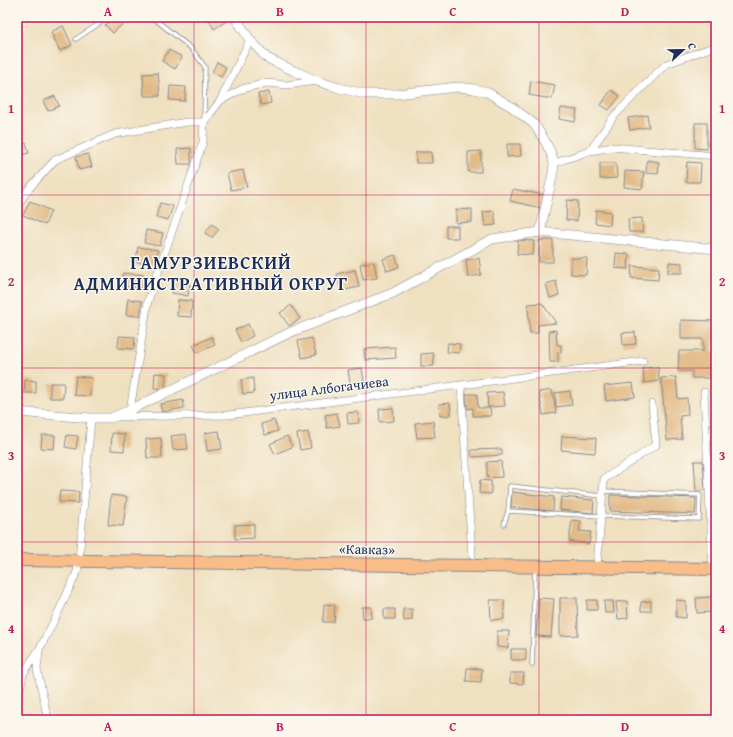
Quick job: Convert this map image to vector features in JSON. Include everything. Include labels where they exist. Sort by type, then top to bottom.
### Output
[{"type":"highway","name":"«Кавказ»","points":[[17,560],[715,569]]},
{"type":"street","points":[[235,17],[250,40],[267,58],[317,81],[365,94],[397,94],[457,87],[474,89],[486,92],[512,107],[534,124],[546,141],[554,163],[540,232]]},
{"type":"street","points":[[130,410],[148,300],[203,142],[204,122],[220,101],[250,40]]},
{"type":"street","points":[[590,151],[614,116],[666,64],[716,46]]},
{"type":"street","points":[[220,101],[242,89],[266,83],[287,85],[317,81]]},
{"type":"street","points":[[17,207],[27,191],[55,160],[115,134],[187,122],[204,122]]},
{"type":"street","points":[[554,163],[590,151],[612,147],[716,156]]},
{"type":"street","points":[[111,418],[291,332],[393,293],[492,239],[540,232],[716,249]]},
{"type":"street","name":"улица Албогачиева","points":[[17,412],[91,418],[228,415],[461,386],[643,361]]},
{"type":"street","points":[[461,386],[472,555]]},
{"type":"street","points":[[704,392],[715,569]]},
{"type":"street","points":[[597,567],[604,479],[656,445],[652,404]]},
{"type":"street","points":[[17,705],[23,674],[40,648],[77,572],[91,418]]},
{"type":"street","points":[[40,648],[36,669],[48,720]]},
{"type":"lane","points":[[76,39],[109,17]]},
{"type":"lane","points":[[152,17],[191,48],[205,67],[204,122]]},
{"type":"lane","points":[[504,524],[508,511],[510,486],[602,494],[700,495],[699,519],[508,511]]},
{"type":"lane","points":[[532,665],[535,566]]},
{"type":"building","points":[[114,17],[123,17],[126,21],[113,33],[105,25]]},
{"type":"building","points":[[207,17],[226,17],[228,20],[214,29]]},
{"type":"building","points":[[63,26],[72,45],[60,51],[51,32]]},
{"type":"building","points":[[169,50],[182,57],[175,69],[162,61]]},
{"type":"building","points":[[217,62],[226,67],[221,77],[212,72]]},
{"type":"building","points":[[158,73],[160,96],[144,96],[143,74]]},
{"type":"building","points":[[531,81],[555,85],[552,99],[529,95]]},
{"type":"building","points":[[170,86],[186,87],[185,101],[169,100]]},
{"type":"building","points":[[611,90],[620,96],[609,110],[601,105]]},
{"type":"building","points":[[269,92],[271,103],[261,105],[258,94]]},
{"type":"building","points":[[55,96],[59,106],[48,111],[43,101]]},
{"type":"building","points":[[561,108],[577,110],[575,122],[559,119]]},
{"type":"building","points":[[647,115],[649,127],[630,130],[628,118]]},
{"type":"building","points":[[695,123],[707,123],[707,149],[695,148]]},
{"type":"building","points":[[26,143],[29,153],[17,156],[17,146]]},
{"type":"building","points":[[507,144],[520,144],[521,156],[507,157]]},
{"type":"building","points":[[191,148],[191,164],[178,164],[177,149]]},
{"type":"building","points":[[481,151],[481,172],[468,172],[468,152]]},
{"type":"building","points":[[416,152],[431,152],[432,163],[416,163]]},
{"type":"building","points":[[88,154],[92,167],[79,170],[76,157]]},
{"type":"building","points":[[647,160],[659,162],[658,174],[646,173]]},
{"type":"building","points":[[687,162],[701,163],[700,182],[686,182]]},
{"type":"building","points":[[600,163],[616,163],[617,178],[600,179]]},
{"type":"building","points":[[243,170],[247,187],[231,190],[227,173]]},
{"type":"building","points":[[625,171],[644,172],[642,189],[624,187]]},
{"type":"building","points":[[513,189],[544,195],[541,208],[510,201]]},
{"type":"building","points":[[567,200],[578,201],[577,221],[566,220]]},
{"type":"building","points":[[30,201],[51,211],[45,225],[23,215]]},
{"type":"building","points":[[160,203],[173,206],[168,220],[156,217]]},
{"type":"building","points":[[472,209],[472,222],[456,223],[456,210]]},
{"type":"building","points":[[596,210],[611,212],[610,225],[595,223]]},
{"type":"building","points":[[494,211],[496,225],[485,226],[483,212]]},
{"type":"building","points":[[642,218],[643,232],[629,232],[628,219]]},
{"type":"building","points":[[212,224],[219,229],[212,238],[205,233]]},
{"type":"building","points":[[446,226],[458,226],[458,238],[446,238]]},
{"type":"building","points":[[146,230],[163,233],[160,246],[144,243]]},
{"type":"building","points":[[518,240],[534,241],[533,255],[517,254]]},
{"type":"building","points":[[539,240],[553,240],[553,262],[539,262]]},
{"type":"building","points":[[138,247],[158,250],[156,265],[136,262]]},
{"type":"building","points":[[616,253],[629,254],[628,269],[615,268]]},
{"type":"building","points":[[395,255],[399,267],[387,271],[383,259]]},
{"type":"building","points":[[479,258],[481,275],[468,277],[466,260]]},
{"type":"building","points":[[571,258],[587,258],[586,275],[571,274]]},
{"type":"building","points":[[374,262],[377,278],[363,280],[360,264]]},
{"type":"building","points":[[669,262],[682,263],[682,273],[668,273]]},
{"type":"building","points":[[632,266],[659,268],[658,280],[631,278]]},
{"type":"building","points":[[355,270],[359,287],[341,291],[337,274]]},
{"type":"building","points":[[123,273],[144,275],[142,288],[121,286]]},
{"type":"building","points":[[174,281],[190,284],[188,296],[172,293]]},
{"type":"building","points":[[556,281],[559,295],[550,298],[546,284]]},
{"type":"building","points":[[128,299],[142,301],[140,316],[126,315]]},
{"type":"building","points":[[178,300],[192,301],[191,317],[177,316]]},
{"type":"building","points":[[542,303],[556,323],[538,325],[538,333],[530,333],[528,304]]},
{"type":"building","points":[[291,305],[300,319],[289,326],[280,313]]},
{"type":"building","points":[[681,320],[716,321],[716,339],[713,339],[712,351],[716,351],[716,378],[692,378],[692,371],[678,371],[679,351],[703,351],[703,339],[681,339]]},
{"type":"building","points":[[248,324],[253,336],[241,342],[235,330]]},
{"type":"building","points":[[556,330],[557,345],[561,345],[561,352],[558,352],[558,362],[550,362],[549,331]]},
{"type":"building","points":[[635,332],[636,344],[623,345],[622,333]]},
{"type":"building","points":[[119,336],[135,337],[134,349],[118,348]]},
{"type":"building","points":[[212,337],[215,345],[197,353],[193,345]]},
{"type":"building","points":[[312,338],[316,355],[302,358],[298,341]]},
{"type":"building","points":[[448,343],[460,344],[459,353],[447,352]]},
{"type":"building","points":[[395,347],[396,358],[365,360],[364,349]]},
{"type":"building","points":[[433,353],[434,366],[421,366],[421,354]]},
{"type":"building","points":[[658,367],[659,381],[644,383],[643,368]]},
{"type":"building","points":[[362,368],[364,381],[350,383],[348,370]]},
{"type":"building","points":[[155,373],[166,374],[165,389],[154,388]]},
{"type":"building","points":[[76,376],[92,378],[90,396],[74,395]]},
{"type":"building","points":[[676,377],[678,399],[687,398],[688,415],[680,416],[682,439],[667,440],[661,378]]},
{"type":"building","points":[[253,378],[254,393],[243,394],[241,380]]},
{"type":"building","points":[[25,380],[36,381],[36,393],[24,393]]},
{"type":"building","points":[[50,383],[64,383],[63,398],[50,398]]},
{"type":"building","points":[[633,383],[635,397],[606,401],[604,386]]},
{"type":"building","points":[[552,390],[556,413],[543,415],[539,392]]},
{"type":"building","points":[[570,391],[572,405],[556,407],[555,393]]},
{"type":"building","points":[[503,392],[505,406],[488,407],[487,393]]},
{"type":"building","points":[[466,394],[477,394],[478,408],[490,408],[491,416],[473,416],[473,408],[467,409]]},
{"type":"building","points":[[183,400],[184,408],[162,412],[160,404]]},
{"type":"building","points":[[450,403],[451,415],[440,416],[439,404]]},
{"type":"building","points":[[393,408],[394,421],[380,422],[379,409]]},
{"type":"building","points":[[358,412],[359,423],[348,424],[347,413]]},
{"type":"building","points":[[337,413],[340,426],[327,428],[325,415]]},
{"type":"building","points":[[274,420],[278,431],[265,435],[261,424]]},
{"type":"building","points":[[433,421],[435,437],[417,438],[415,423]]},
{"type":"building","points":[[219,431],[222,449],[207,451],[205,433]]},
{"type":"building","points":[[308,432],[311,448],[300,450],[297,434]]},
{"type":"building","points":[[112,433],[125,434],[124,451],[111,450]]},
{"type":"building","points":[[186,434],[188,449],[173,450],[171,436]]},
{"type":"building","points":[[42,435],[55,435],[54,449],[41,448]]},
{"type":"building","points":[[67,435],[78,436],[76,449],[65,447]]},
{"type":"building","points":[[287,436],[292,447],[275,454],[270,444]]},
{"type":"building","points":[[562,436],[596,438],[595,453],[561,450]]},
{"type":"building","points":[[161,438],[162,458],[147,458],[146,439]]},
{"type":"building","points":[[502,449],[502,455],[472,457],[471,450]]},
{"type":"building","points":[[501,461],[502,477],[487,478],[487,462]]},
{"type":"building","points":[[694,461],[703,461],[705,490],[696,491]]},
{"type":"building","points":[[480,480],[491,481],[491,494],[479,493]]},
{"type":"building","points":[[60,491],[79,492],[78,503],[59,502]]},
{"type":"building","points":[[512,492],[554,497],[553,511],[511,507]]},
{"type":"building","points":[[111,495],[127,497],[123,526],[108,525]]},
{"type":"building","points":[[610,495],[696,498],[695,514],[610,511]]},
{"type":"building","points":[[561,497],[594,500],[593,513],[560,510]]},
{"type":"building","points":[[572,520],[581,521],[579,531],[591,532],[589,544],[569,541]]},
{"type":"building","points":[[254,524],[254,538],[235,539],[235,525]]},
{"type":"building","points":[[712,597],[713,612],[697,613],[696,598]]},
{"type":"building","points":[[539,598],[554,599],[551,637],[536,636]]},
{"type":"building","points":[[560,598],[577,598],[578,635],[560,636]]},
{"type":"building","points":[[490,600],[504,600],[504,619],[491,620]]},
{"type":"building","points":[[587,600],[597,600],[597,610],[587,610]]},
{"type":"building","points":[[676,600],[686,601],[686,618],[676,617]]},
{"type":"building","points":[[604,601],[613,601],[614,613],[605,613]]},
{"type":"building","points":[[627,601],[628,618],[618,619],[616,602]]},
{"type":"building","points":[[651,601],[651,611],[641,611],[641,602]]},
{"type":"building","points":[[324,604],[335,605],[334,622],[323,622]]},
{"type":"building","points":[[362,607],[371,607],[372,618],[363,618]]},
{"type":"building","points":[[384,609],[395,609],[395,619],[384,619]]},
{"type":"building","points":[[403,609],[412,609],[412,620],[404,621]]},
{"type":"building","points":[[497,631],[509,631],[508,648],[497,647]]},
{"type":"building","points":[[511,649],[526,649],[526,660],[511,660]]},
{"type":"building","points":[[467,668],[482,669],[481,682],[466,681]]},
{"type":"building","points":[[510,673],[524,673],[523,684],[510,683]]},
{"type":"district","name":"ГАМУРЗИЕВСКИЙ АДМИНИСТРАТИВНЫЙ ОКРУГ","points":[[211,273]]}]
